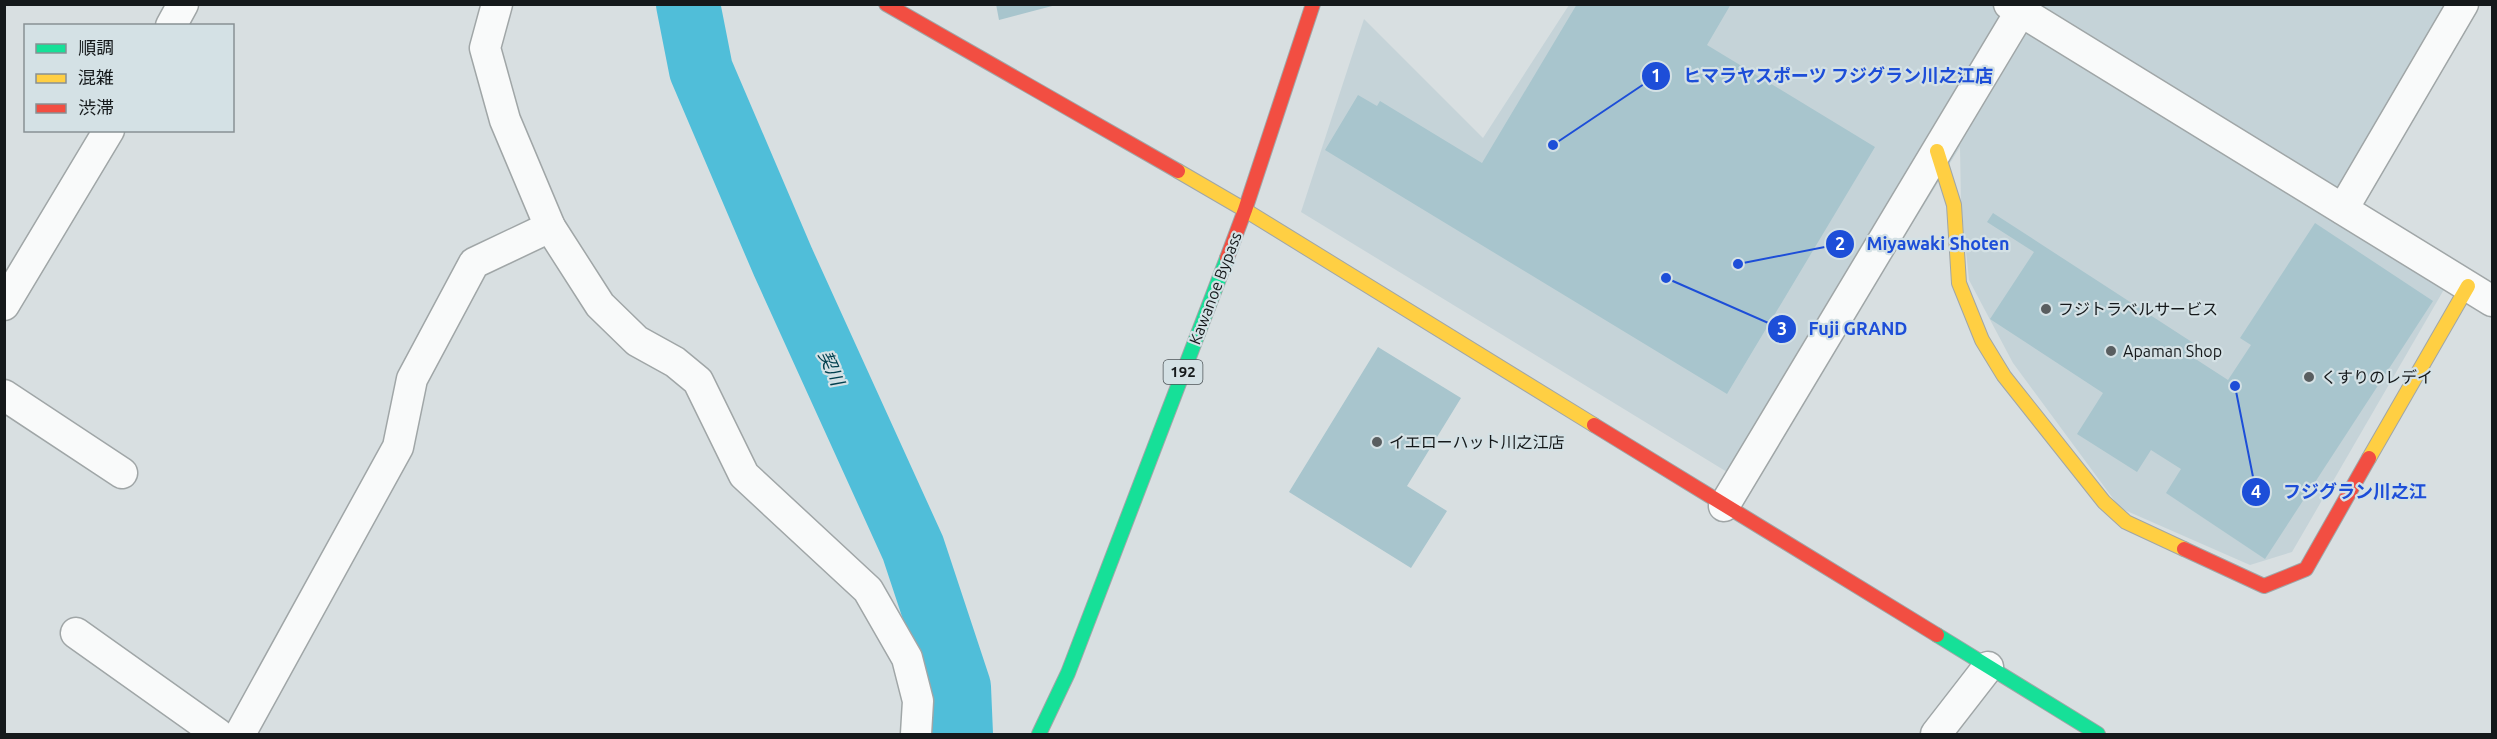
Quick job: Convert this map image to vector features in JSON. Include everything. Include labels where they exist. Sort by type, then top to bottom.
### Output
[{"type":"main road","points":[[885,4],[1245,210],[2097,735]]},
{"type":"main road","name":"Kawanoe Bypass","points":[[1039,735],[1068,673],[1245,210],[1313,4]]},
{"type":"main road","points":[[1937,152],[1954,205],[1959,283],[1982,340],[2004,376],[2104,502],[2126,522],[2264,586],[2306,569],[2468,286]]},
{"type":"street","points":[[172,24],[183,4]]},
{"type":"street","points":[[497,4],[485,48],[505,120],[550,227],[600,305],[637,341],[675,362],[698,381],[744,474],[868,590],[907,658],[918,700],[916,735]]},
{"type":"street","points":[[2343,209],[2463,4]]},
{"type":"street","points":[[1724,506],[1937,152],[2018,7],[2493,301]]},
{"type":"street","points":[[4,305],[107,132]]},
{"type":"street","points":[[240,735],[398,447],[412,379],[474,263],[550,227]]},
{"type":"street","points":[[4,395],[122,472]]},
{"type":"street","points":[[76,633],[218,735]]},
{"type":"street","points":[[1936,735],[1988,667]]},
{"type":"shaded area","points":[[1569,5],[2447,5],[2331,215],[2446,286],[2292,552],[2250,565],[2120,508],[2013,363],[1969,280],[1961,202],[1960,147],[1750,486],[1301,212],[1364,19],[1483,138]]},
{"type":"building","points":[[996,4],[1056,4],[1056,5],[999,20]]},
{"type":"building","points":[[1577,4],[1731,4],[1707,45],[1875,147],[1727,394],[1325,150],[1358,95],[1377,106],[1380,101],[1482,163]]},
{"type":"building","points":[[1993,213],[2201,348],[2194,358],[2228,380],[2251,345],[2240,338],[2315,223],[2433,301],[2265,559],[2166,493],[2181,469],[2151,450],[2137,472],[2077,434],[2103,393],[1990,319],[2034,252],[1987,222]]},
{"type":"building","name":"イエローハット川之江店","points":[[1378,347],[1461,398],[1407,486],[1447,511],[1411,568],[1289,492]]},
{"type":"waterway","name":"契川","points":[[688,4],[701,70],[783,262],[913,548],[959,687],[961,734]]},
{"type":"traffic: fast","points":[[1039,734],[1068,673],[1227,258]]},
{"type":"traffic: fast","points":[[1937,635],[2098,734]]},
{"type":"traffic: slow","points":[[1937,151],[1954,205],[1959,283],[1982,340],[2004,376],[2104,502],[2126,522],[2184,549]]},
{"type":"traffic: slow","points":[[1178,171],[1594,425]]},
{"type":"traffic: slow","points":[[2369,458],[2468,286]]},
{"type":"traffic: jam","points":[[886,4],[1178,171]]},
{"type":"traffic: jam","points":[[1227,258],[1313,4]]},
{"type":"traffic: jam","points":[[1594,425],[1937,635]]},
{"type":"traffic: jam","points":[[2184,549],[2264,586],[2306,569],[2369,458]]},
{"type":"place","name":"ヒマラヤスポーツ フジグラン川之江店","points":[[1553,145]]},
{"type":"place","name":"Miyawaki Shoten","points":[[1738,264]]},
{"type":"place","name":"Fuji GRAND","points":[[1666,278]]},
{"type":"place","name":"フジトラベルサービス","points":[[2046,309]]},
{"type":"place","name":"Apaman Shop","points":[[2111,351]]},
{"type":"place","name":"くすりのレデイ","points":[[2309,377]]},
{"type":"place","name":"フジグラン川之江","points":[[2235,386]]},
{"type":"place","name":"イエローハット川之江店","points":[[1377,442]]}]
